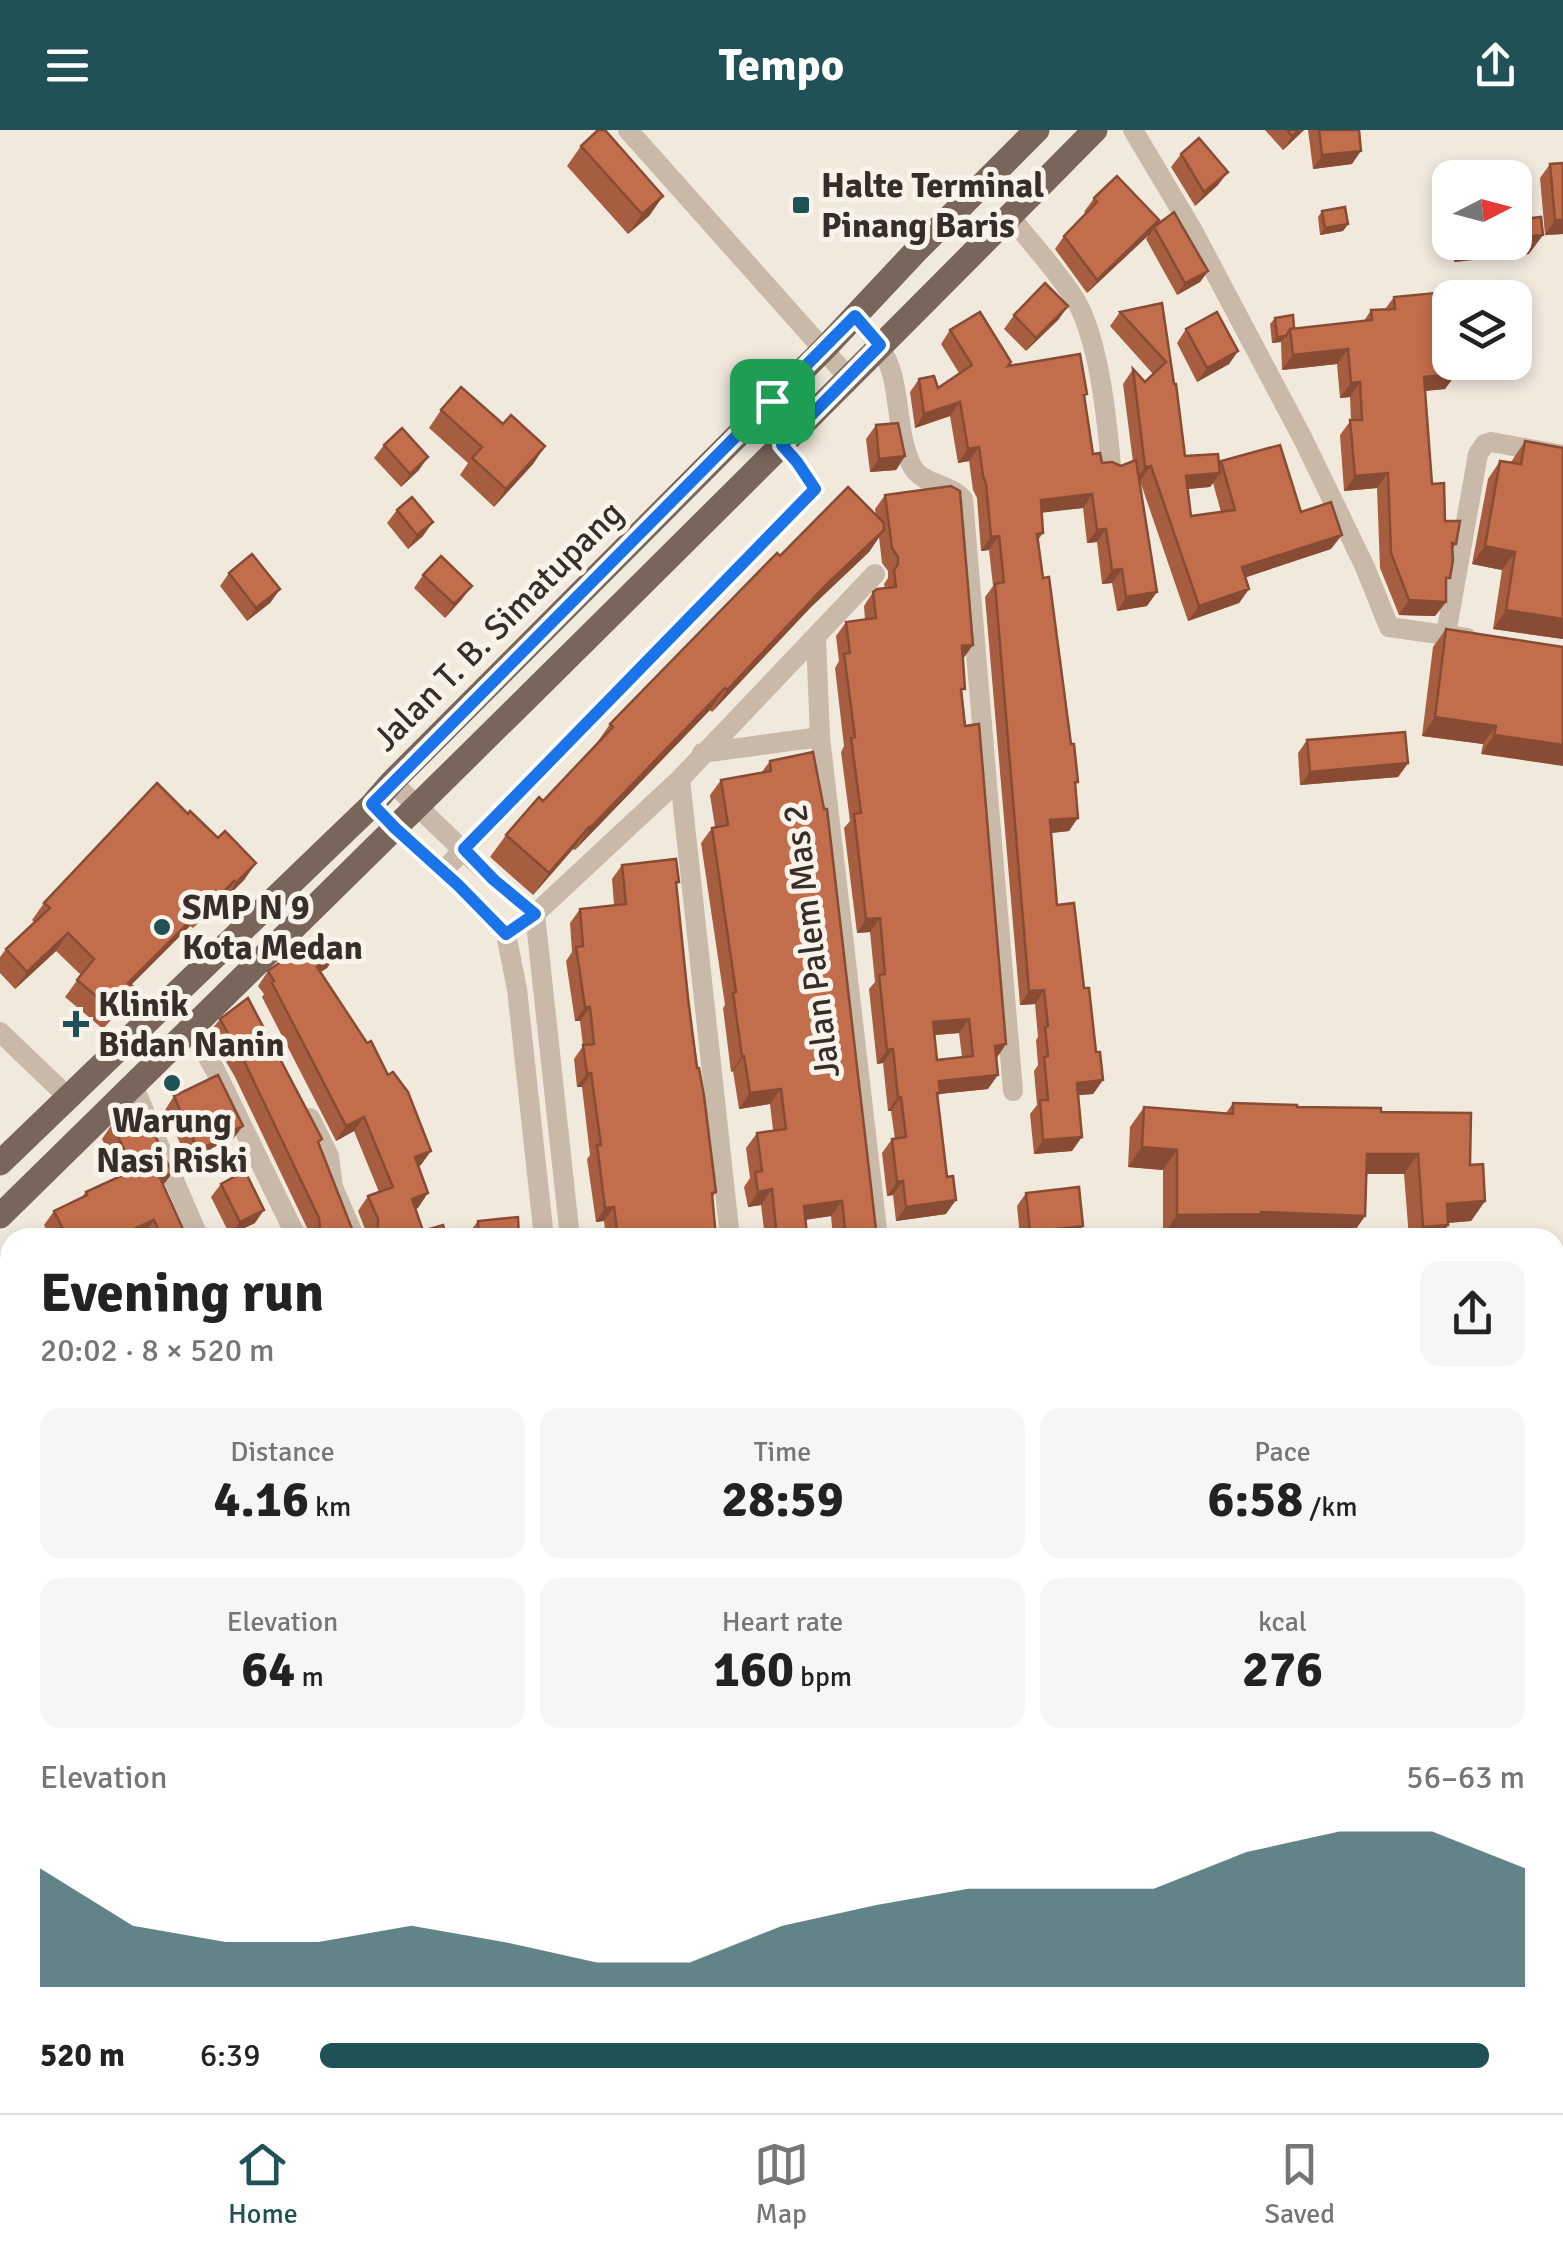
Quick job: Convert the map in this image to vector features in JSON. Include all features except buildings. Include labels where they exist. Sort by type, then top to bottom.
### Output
[{"type":"main road","name":"Jalan T. B. Simatupang","points":[[0,1163],[372,804],[1037,130]]},
{"type":"main road","name":"Jalan T. B. Simatupang","points":[[0,1216],[191,1028],[243,992],[395,828],[1095,130]]},
{"type":"street","points":[[628,130],[848,376]]},
{"type":"street","points":[[1133,130],[1192,229],[1304,439],[1390,627],[1485,640]]},
{"type":"street","points":[[1010,216],[1076,300],[1090,331],[1111,466]]},
{"type":"street","points":[[855,316],[880,345],[892,372],[902,432],[913,468],[964,499],[1014,1091]]},
{"type":"street","points":[[1446,634],[1478,454],[1485,444],[1492,442],[1563,454]]},
{"type":"street","points":[[443,871],[815,489],[782,445]]},
{"type":"street","points":[[506,934],[535,914],[680,778],[875,574]]},
{"type":"street","name":"Jalan Palem Mas 2","points":[[816,637],[820,737],[877,1228]]},
{"type":"street","points":[[702,753],[820,737]]},
{"type":"street","points":[[680,778],[729,1228]]},
{"type":"street","points":[[392,782],[535,914],[569,1228]]},
{"type":"street","points":[[372,804],[506,934],[516,989],[543,1228]]},
{"type":"street","points":[[191,1028],[292,1228]]},
{"type":"street","points":[[0,1032],[69,1098]]},
{"type":"street","points":[[133,1085],[195,1228]]},
{"type":"street","points":[[305,1107],[329,1156],[333,1188],[351,1228]]},
{"type":"place","name":"Halte Terminal Pinang Baris","points":[[801,205]]},
{"type":"place","name":"SMP N 9 Kota Medan","points":[[162,927]]},
{"type":"place","name":"Klinik Bidan Nanin","points":[[76,1024]]},
{"type":"place","name":"Warung Nasi Riski","points":[[172,1083]]},
{"type":"route","points":[[855,316],[880,345],[782,445],[815,489],[464,849],[535,914],[506,934],[372,804],[772,401],[855,316]]}]
